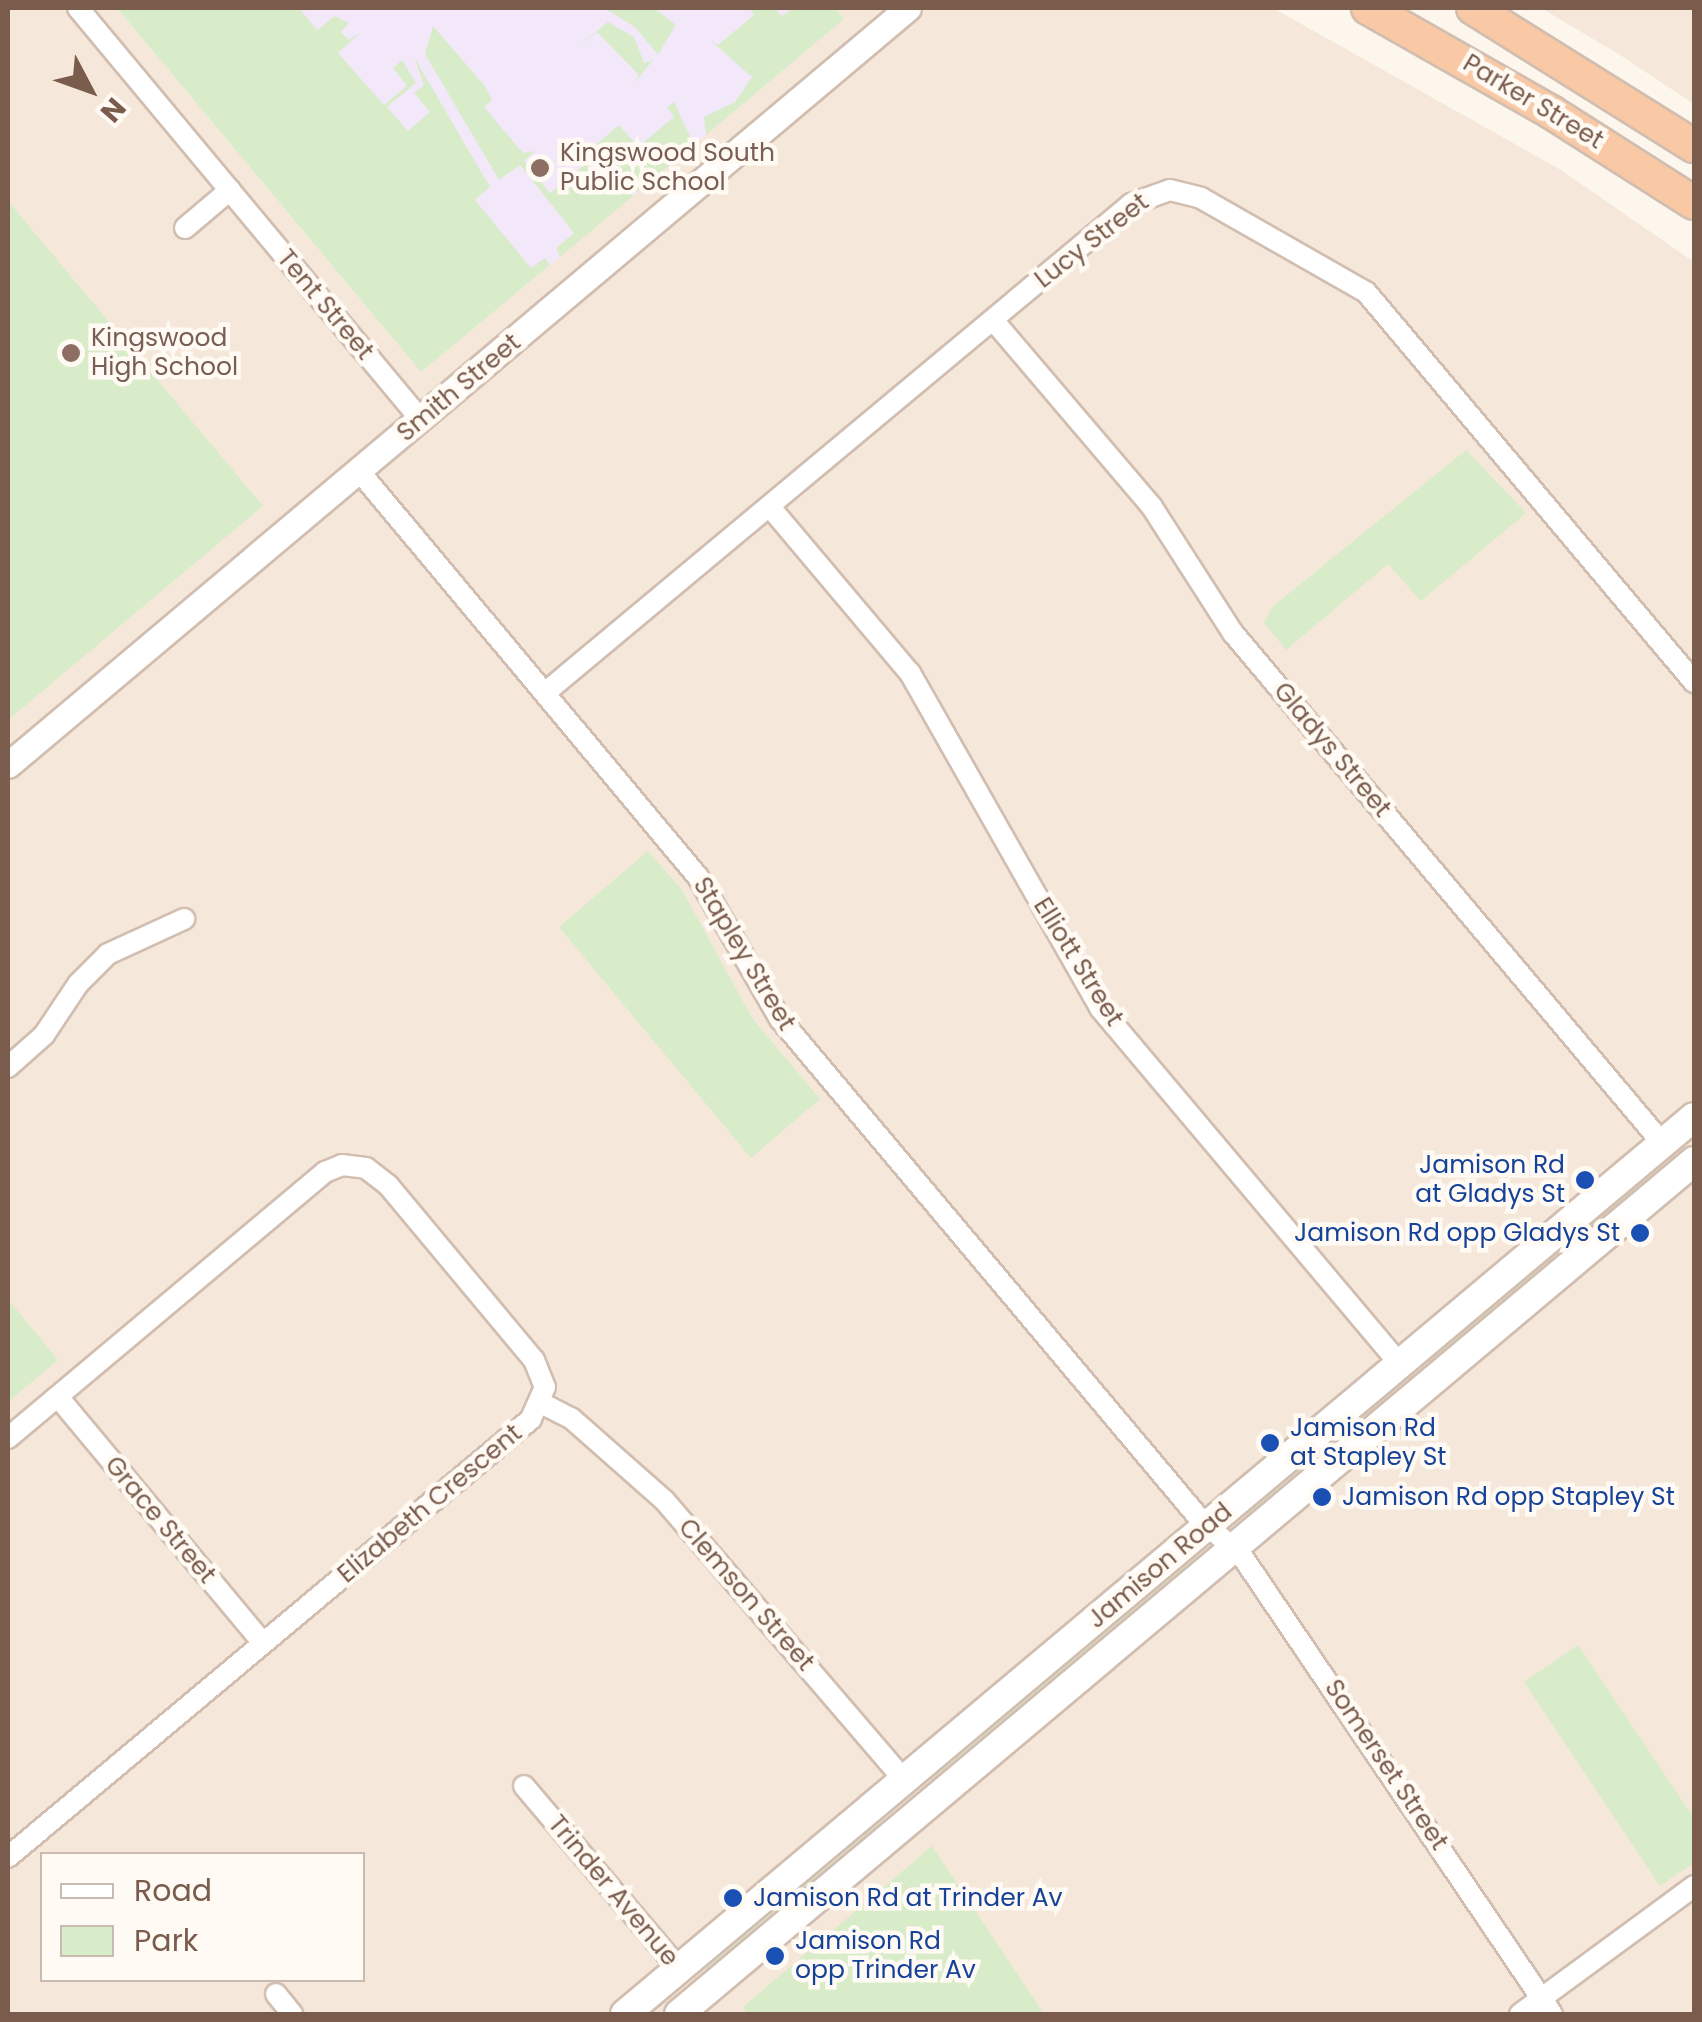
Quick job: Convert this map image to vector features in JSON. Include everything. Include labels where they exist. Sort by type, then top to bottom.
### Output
[{"type":"highway","name":"Parker Street","points":[[1368,8],[1552,112],[1694,203]]},
{"type":"highway","name":"Parker Street","points":[[1473,8],[1694,146]]},
{"type":"main road","name":"Jamison Road","points":[[625,2014],[1694,1117]]},
{"type":"main road","name":"Jamison Road","points":[[679,2014],[1690,1166]]},
{"type":"street","name":"Tent Street","points":[[78,8],[421,420]]},
{"type":"street","name":"Smith Street","points":[[8,766],[908,8]]},
{"type":"street","points":[[185,228],[230,190]]},
{"type":"street","name":"Lucy Street","points":[[546,692],[1140,198],[1170,190],[1194,194],[1366,292],[1694,682]]},
{"type":"street","name":"Gladys Street","points":[[993,320],[1152,507],[1233,633],[1663,1144],[1690,1166]]},
{"type":"street","name":"Stapley Street","points":[[360,471],[698,876],[780,1020],[1207,1527]]},
{"type":"street","name":"Elliott Street","points":[[770,507],[910,673],[1100,1008],[1423,1392]]},
{"type":"street","points":[[8,1068],[44,1034],[78,984],[108,954],[184,919]]},
{"type":"street","name":"Elizabeth Crescent","points":[[8,1438],[324,1172],[350,1164],[388,1185],[534,1360],[544,1382],[542,1404],[8,1857]]},
{"type":"street","name":"Grace Street","points":[[58,1396],[263,1643]]},
{"type":"street","name":"Clemson Street","points":[[542,1404],[571,1418],[672,1508],[928,1808]]},
{"type":"street","name":"Somerset Street","points":[[1207,1527],[1234,1548],[1547,2006]]},
{"type":"street","name":"Trinder Avenue","points":[[524,1786],[701,1996]]},
{"type":"street","points":[[1520,2014],[1547,2006],[1694,1886]]},
{"type":"street","points":[[276,1994],[292,2014]]},
{"type":"shaded area","points":[[8,8],[117,8],[421,372],[844,19],[835,8],[1273,8],[1561,170],[1694,262],[1694,2014],[8,2014]]},
{"type":"shaded area","name":"Kingswood South Public School","points":[[280,8],[835,8],[844,19],[519,291]]},
{"type":"shaded area","points":[[1541,8],[1694,8],[1694,104],[1620,55]]},
{"type":"green space","points":[[117,8],[299,8],[317,30],[335,16],[349,23],[341,32],[349,40],[361,32],[338,53],[384,105],[407,86],[393,68],[402,60],[416,83],[387,107],[408,131],[430,112],[414,93],[424,85],[414,57],[490,187],[475,200],[531,268],[545,258],[550,265],[421,372]]},
{"type":"green space","points":[[604,8],[654,8],[676,25],[658,55],[635,27]]},
{"type":"green space","points":[[749,8],[774,8],[782,16],[792,8],[835,8],[844,19],[706,135],[704,117],[735,102],[752,77],[711,41],[718,45],[754,15]]},
{"type":"green space","points":[[608,22],[634,37],[644,63],[653,60],[633,85],[639,75],[597,32],[572,51]]},
{"type":"green space","points":[[433,26],[485,86],[492,100],[484,107],[523,153],[535,151],[524,161],[550,193],[587,163],[599,177],[610,168],[633,196],[560,257],[556,248],[574,233],[520,165],[499,180],[425,54]]},
{"type":"green space","points":[[674,102],[694,145],[637,192],[604,149],[589,161],[584,155],[619,125],[638,147],[674,117],[667,107]]},
{"type":"green space","name":"Kingswood High School","points":[[8,201],[263,506],[8,720]]},
{"type":"green space","points":[[1466,450],[1526,513],[1421,601],[1388,564],[1286,650],[1264,623],[1272,607]]},
{"type":"green space","points":[[648,851],[682,890],[752,1018],[820,1099],[751,1158],[559,927]]},
{"type":"green space","points":[[1650,1169],[1651,1184],[1430,1363],[1425,1355]]},
{"type":"green space","points":[[8,1299],[58,1360],[8,1402]]},
{"type":"green space","points":[[1391,1387],[1394,1401],[1259,1514],[1249,1515],[1245,1509]]},
{"type":"green space","points":[[1196,1550],[1199,1565],[940,1782],[932,1781],[926,1774]]},
{"type":"green space","points":[[1578,1645],[1694,1818],[1694,1863],[1660,1886],[1524,1682]]},
{"type":"green space","points":[[894,1803],[895,1820],[717,1969],[707,1969],[702,1962]]},
{"type":"green space","points":[[932,1846],[1044,2014],[748,2014],[743,2007]]},
{"type":"place","name":"Kingswood South Public School","points":[[540,168]]},
{"type":"place","name":"Kingswood High School","points":[[71,353]]},
{"type":"place","name":"Jamison Rd at Gladys St","points":[[1585,1180]]},
{"type":"place","name":"Jamison Rd opp Gladys St","points":[[1640,1233]]},
{"type":"place","name":"Jamison Rd at Stapley St","points":[[1270,1443]]},
{"type":"place","name":"Jamison Rd opp Stapley St","points":[[1322,1497]]},
{"type":"place","name":"Jamison Rd at Trinder Av","points":[[733,1898]]},
{"type":"place","name":"Jamison Rd opp Trinder Av","points":[[775,1956]]}]
